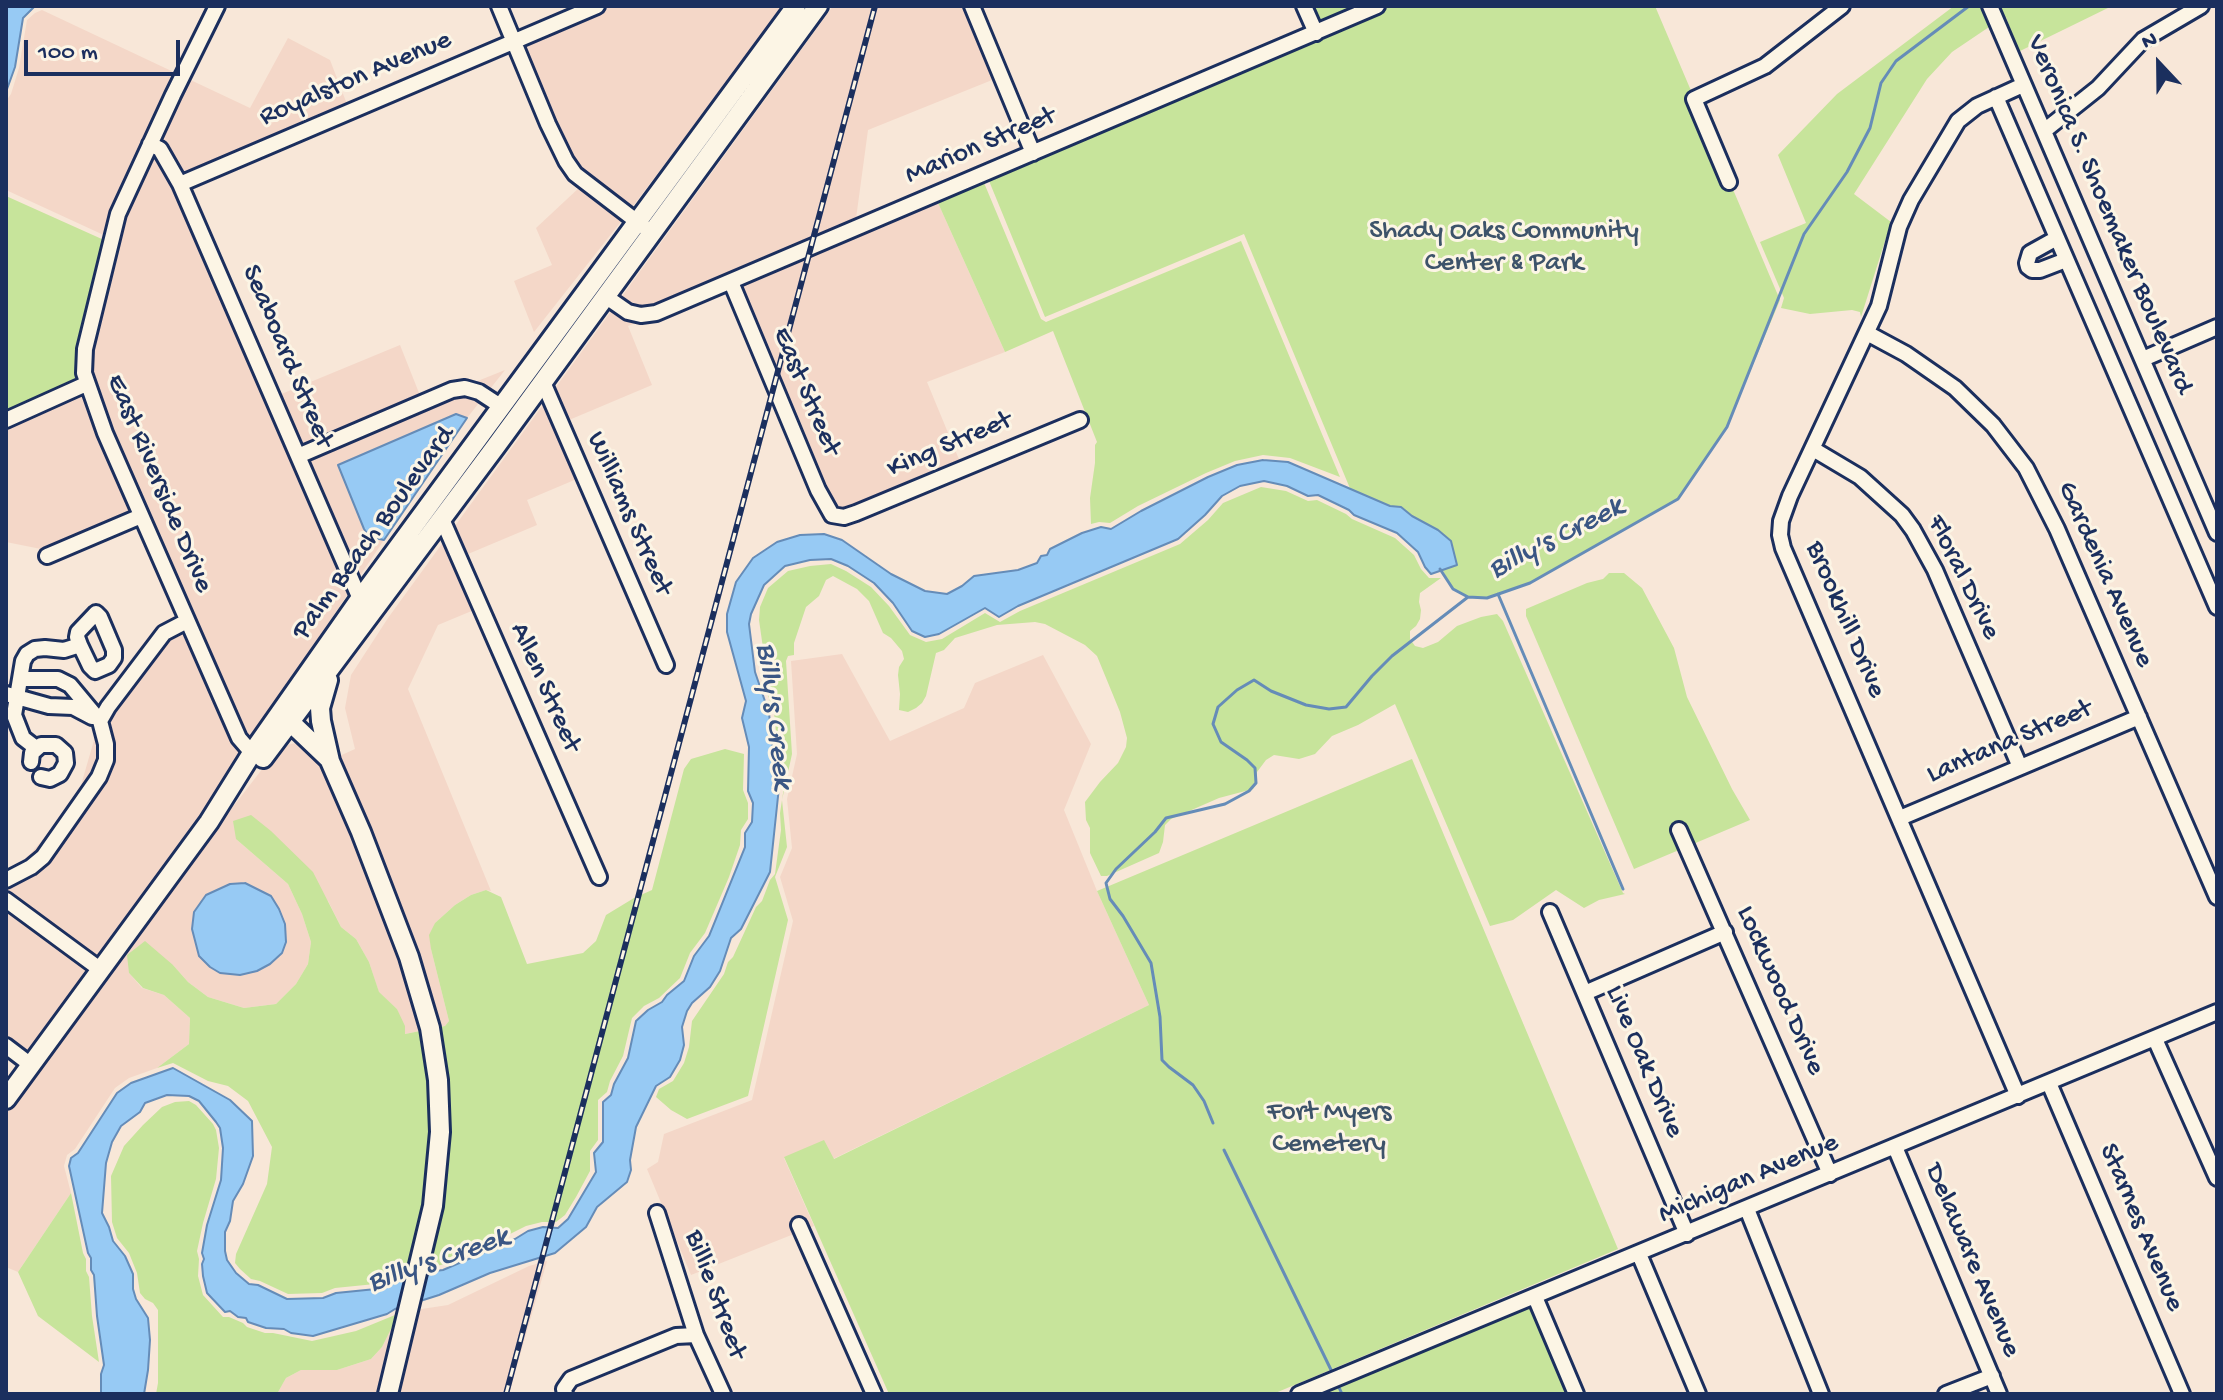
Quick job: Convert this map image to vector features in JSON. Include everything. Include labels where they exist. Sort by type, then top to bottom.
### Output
[{"type":"main road","name":"Palm Beach Boulevard","points":[[6,1099],[212,818],[252,753],[286,718],[360,599],[502,407],[811,7]]},
{"type":"main road","name":"Palm Beach Boulevard","points":[[336,660],[605,296],[644,227]]},
{"type":"main road","points":[[442,519],[439,510],[448,481]]},
{"type":"main road","points":[[212,818],[232,799],[286,718],[336,660]]},
{"type":"main road","points":[[336,660],[321,697],[320,712],[330,761],[409,957],[430,1028],[438,1080],[440,1132],[433,1206],[388,1394]]},
{"type":"main road","points":[[286,718],[330,761]]},
{"type":"street","name":"East Riverside Drive","points":[[217,6],[127,191],[109,245],[85,349],[84,373],[187,621],[239,738],[252,753]]},
{"type":"street","points":[[499,6],[566,161],[575,174],[644,227]]},
{"type":"street","name":"Royalston Avenue","points":[[180,184],[597,6]]},
{"type":"street","points":[[1304,6],[1316,33]]},
{"type":"street","name":"Marion Street","points":[[605,296],[628,312],[641,315],[656,313],[1377,6]]},
{"type":"street","points":[[1813,6],[1824,20]]},
{"type":"street","points":[[1729,182],[1694,99],[1765,66],[1842,6]]},
{"type":"street","name":"Veronica S. Shoemaker Boulevard","points":[[1990,6],[2143,359],[2210,500],[2217,533]]},
{"type":"street","points":[[2044,131],[2098,88],[2143,40],[2201,6]]},
{"type":"street","points":[[977,8],[1033,153]]},
{"type":"street","name":"Brookhill Drive","points":[[2018,1096],[1780,535],[1781,521],[1884,291],[1899,227],[1911,200],[1958,121],[1977,106],[2023,85]]},
{"type":"street","points":[[1996,97],[2217,607]]},
{"type":"street","name":"Seaboard Street","points":[[150,144],[160,149],[180,184],[360,599]]},
{"type":"street","points":[[2057,238],[2030,253],[2028,267],[2035,271],[2066,260]]},
{"type":"street","name":"East Street","points":[[731,282],[818,490],[832,515],[839,516]]},
{"type":"street","points":[[2143,359],[2217,327]]},
{"type":"street","name":"Gardenia Avenue","points":[[1867,333],[1906,354],[1955,388],[1993,425],[2020,458],[2043,497],[2217,897]]},
{"type":"street","name":"Williams Street","points":[[543,382],[666,665]]},
{"type":"street","points":[[6,420],[86,384]]},
{"type":"street","points":[[298,456],[452,390],[465,388],[479,392],[502,407]]},
{"type":"street","name":"King Street","points":[[839,516],[869,508],[1080,420]]},
{"type":"street","name":"Floral Drive","points":[[1813,449],[1869,484],[1902,515],[1913,530],[1935,570],[2020,767]]},
{"type":"street","points":[[47,556],[141,516]]},
{"type":"street","name":"Allen Street","points":[[442,519],[599,877]]},
{"type":"street","points":[[100,721],[164,633],[187,621]]},
{"type":"street","points":[[41,777],[50,779],[60,774],[66,757],[56,745],[41,745],[33,755],[18,728],[11,695],[20,679],[27,654],[35,649],[64,650],[80,645]]},
{"type":"street","points":[[6,880],[43,857],[99,777],[106,760],[106,744],[100,721],[70,685],[58,679],[20,679]]},
{"type":"street","points":[[11,695],[49,706],[73,707],[100,721]]},
{"type":"street","name":"Lantana Street","points":[[1900,818],[2139,717]]},
{"type":"street","name":"Lockwood Drive","points":[[1679,830],[1830,1174]]},
{"type":"street","points":[[6,900],[101,970]]},
{"type":"street","name":"Live Oak Drive","points":[[1550,912],[1687,1234]]},
{"type":"street","points":[[1585,993],[1725,932]]},
{"type":"street","name":"Michigan Avenue","points":[[1299,1394],[2217,1012]]},
{"type":"street","points":[[2155,1039],[2217,1178]]},
{"type":"street","points":[[6,1046],[31,1065]]},
{"type":"street","name":"Starnes Avenue","points":[[2049,1083],[2182,1394]]},
{"type":"street","name":"Delaware Avenue","points":[[1895,1147],[1999,1394]]},
{"type":"street","points":[[1747,1209],[1821,1394]]},
{"type":"street","name":"Billie Street","points":[[657,1213],[696,1335],[723,1394]]},
{"type":"street","points":[[799,1225],[874,1394]]},
{"type":"street","points":[[1639,1254],[1698,1394]]},
{"type":"street","points":[[1535,1297],[1576,1394]]},
{"type":"street","points":[[564,1391],[571,1379],[617,1359],[676,1336],[696,1335]]},
{"type":"street","points":[[1946,1394],[1992,1376]]},
{"type":"shaded area","points":[[605,6],[784,6],[630,210],[583,173],[571,158],[521,42]]},
{"type":"shaded area","points":[[833,6],[986,6],[981,9],[1007,74],[868,130],[855,226],[934,194],[1005,352],[927,382],[963,469],[836,521],[737,282],[628,326],[652,385],[569,420],[591,473],[527,500],[537,525],[468,554],[486,605],[438,625],[408,689],[491,891],[471,895],[435,923],[431,949],[449,1021],[445,1026],[435,1028],[335,758],[355,749],[345,708],[351,675],[388,618]]},
{"type":"shaded area","points":[[42,10],[250,108],[288,38],[330,60],[350,112],[188,179],[279,395],[400,345],[423,403],[505,370],[467,418],[456,414],[370,537],[384,540],[264,719],[262,730],[219,795],[28,1060],[6,1041],[6,877],[77,799],[103,709],[187,615],[134,511],[41,549],[6,542],[6,421],[75,389],[82,372],[108,237],[6,190],[6,101],[19,68],[27,20]]},
{"type":"shaded area","points":[[581,186],[623,219],[534,332],[514,281],[552,265],[536,228]]},
{"type":"shaded area","points":[[842,654],[890,741],[964,708],[975,683],[1043,655],[1091,744],[1064,810],[1149,1005],[833,1159],[784,1158],[814,1226],[691,1275],[647,1169],[658,1162],[664,1134],[752,1100],[793,921],[780,877],[792,848],[787,799],[797,754],[791,661]]},
{"type":"shaded area","points":[[304,741],[323,761],[375,886],[425,1030],[405,1034],[397,1009],[379,993],[369,962],[356,939],[341,927],[328,901],[236,839],[288,884],[311,942],[308,964],[296,984],[276,1004],[244,1008],[208,997],[188,982],[173,965],[129,973],[142,988],[164,995],[190,1018],[189,1044],[157,1068],[129,1078],[115,1088],[75,1149],[67,1155],[64,1166],[71,1193],[18,1272],[6,1267],[6,1110],[216,822],[236,803],[283,742],[287,745]]},
{"type":"shaded area","points":[[547,1261],[509,1394],[394,1394],[415,1310],[448,1305],[529,1266]]},
{"type":"shaded area","points":[[402,1313],[382,1394],[277,1394],[286,1378],[301,1370],[337,1370],[371,1359],[382,1347],[395,1315]]},
{"type":"green space","points":[[1311,6],[1359,6],[1319,23]]},
{"type":"green space","name":"Shady Oaks Community Center & Park","points":[[1388,6],[1655,6],[1780,300],[1727,427],[1678,499],[1530,583],[1487,598],[1468,597],[1453,589],[1426,545],[1359,510],[1244,234],[1045,317],[987,176]]},
{"type":"green space","points":[[1954,6],[1984,6],[1992,25],[1952,52],[1927,79],[1854,194],[1891,222],[1861,317],[1860,312],[1852,310],[1810,314],[1781,308],[1784,298],[1760,242],[1806,223],[1778,155],[1837,94]]},
{"type":"green space","points":[[1996,6],[2112,6],[2018,52],[2006,17],[2001,19]]},
{"type":"green space","points":[[982,178],[1041,319],[1046,322],[1241,241],[1340,477],[1290,458],[1263,455],[1235,461],[1206,473],[1110,523],[1091,524],[1090,498],[1097,442],[1053,331],[1005,352],[934,194]]},
{"type":"green space","points":[[6,196],[104,240],[73,384],[6,416]]},
{"type":"green space","points":[[1261,487],[1286,491],[1308,501],[1317,500],[1395,538],[1414,555],[1429,578],[1441,578],[1420,593],[1420,619],[1410,631],[1410,639],[1415,646],[1423,648],[1438,642],[1457,626],[1497,614],[1503,621],[1625,894],[1599,900],[1584,908],[1556,890],[1513,920],[1490,926],[1395,704],[1332,736],[1315,754],[1299,759],[1274,755],[1257,772],[1253,789],[1219,798],[1171,819],[1165,825],[1159,853],[1101,876],[1090,853],[1090,828],[1086,820],[1085,802],[1118,763],[1127,738],[1097,656],[1085,645],[1045,624],[997,625],[955,638],[944,650],[936,653],[922,703],[908,712],[899,710],[898,675],[904,659],[902,651],[883,633],[869,601],[857,589],[833,576],[826,580],[819,596],[806,607],[794,643],[794,655],[788,656],[786,661],[792,754],[782,800],[784,787],[774,712],[767,693],[770,680],[759,620],[760,607],[768,588],[788,571],[831,564],[846,571],[871,587],[910,635],[926,642],[942,639],[985,613],[1000,622],[1180,544],[1223,503]]},
{"type":"green space","points":[[1609,573],[1624,573],[1642,588],[1674,648],[1687,697],[1750,820],[1634,869],[1526,616],[1526,609],[1603,579]]},
{"type":"green space","points":[[725,749],[744,754],[743,790],[748,803],[748,819],[741,830],[740,845],[705,933],[690,953],[680,978],[632,1018],[623,1056],[607,1092],[598,1100],[598,1140],[590,1151],[590,1171],[576,1197],[565,1215],[556,1222],[526,1226],[470,1254],[425,1268],[435,1028],[445,1026],[449,1021],[429,935],[435,923],[455,905],[486,890],[501,897],[527,964],[583,953],[596,941],[606,915],[652,890],[684,769],[691,759]]},
{"type":"green space","name":"Fort Myers Cemetery","points":[[1412,759],[1618,1249],[1273,1394],[889,1394],[784,1157],[824,1140],[834,1159],[1149,1005],[1097,891]]},
{"type":"green space","points":[[782,800],[787,847],[775,877],[788,920],[748,1096],[687,1119],[656,1097],[659,1089],[673,1081],[684,1063],[692,1021],[724,974],[775,874]]},
{"type":"green space","points":[[251,815],[313,872],[341,927],[356,939],[369,962],[379,992],[397,1009],[405,1026],[405,1034],[425,1030],[429,1056],[433,1162],[413,1270],[375,1284],[335,1288],[322,1293],[288,1294],[251,1279],[235,1263],[236,1254],[267,1184],[272,1147],[248,1101],[228,1086],[208,1081],[173,1063],[157,1068],[189,1044],[190,1018],[164,995],[143,988],[129,973],[127,955],[145,941],[208,997],[244,1008],[276,1004],[296,984],[308,964],[311,942],[288,884],[236,839],[233,821]]},
{"type":"green space","points":[[189,1101],[213,1124],[219,1148],[216,1179],[197,1251],[203,1295],[223,1317],[265,1333],[312,1341],[356,1331],[395,1315],[382,1347],[371,1359],[337,1370],[301,1370],[286,1378],[277,1394],[156,1394],[158,1310],[140,1293],[137,1273],[129,1253],[117,1238],[112,1222],[111,1176],[124,1146],[143,1125],[162,1107]]},
{"type":"green space","points":[[71,1193],[89,1277],[99,1362],[38,1316],[18,1272]]},
{"type":"green space","points":[[1533,1303],[1570,1394],[1315,1394]]},
{"type":"water","points":[[6,6],[35,6],[23,18],[15,67],[6,92]]},
{"type":"water","points":[[456,414],[467,418],[384,540],[370,537],[338,465]]},
{"type":"water","points":[[1263,460],[1288,462],[1390,506],[1401,507],[1451,541],[1457,565],[1431,574],[1418,552],[1397,533],[1354,515],[1318,495],[1308,496],[1287,486],[1264,481],[1240,486],[1222,496],[1178,539],[1018,606],[999,617],[985,608],[939,634],[925,637],[912,631],[893,603],[874,583],[848,566],[831,559],[785,566],[764,585],[749,624],[755,672],[769,713],[779,787],[770,872],[741,929],[731,938],[720,971],[710,987],[687,1011],[682,1027],[684,1045],[680,1060],[670,1077],[656,1086],[636,1127],[627,1182],[597,1207],[586,1227],[555,1253],[490,1273],[387,1314],[313,1336],[291,1333],[284,1329],[266,1328],[230,1311],[225,1312],[207,1293],[202,1253],[221,1180],[223,1148],[220,1128],[199,1101],[189,1096],[167,1095],[145,1103],[140,1112],[121,1126],[112,1142],[106,1163],[102,1213],[113,1241],[125,1256],[133,1274],[136,1299],[148,1318],[148,1370],[144,1394],[101,1394],[104,1365],[94,1275],[69,1166],[71,1158],[78,1153],[117,1093],[131,1083],[173,1068],[230,1100],[252,1121],[253,1156],[233,1201],[225,1232],[225,1251],[236,1273],[249,1284],[287,1299],[323,1298],[336,1293],[376,1289],[420,1273],[443,1270],[528,1231],[543,1227],[558,1228],[568,1219],[596,1172],[594,1153],[603,1142],[603,1102],[611,1095],[628,1058],[636,1021],[684,981],[694,956],[709,936],[745,847],[745,833],[752,822],[753,803],[748,791],[749,747],[742,718],[746,701],[727,632],[727,614],[736,582],[753,558],[777,542],[800,535],[824,534],[842,540],[891,574],[925,591],[947,594],[974,576],[1018,570],[1037,563],[1050,549],[1082,533],[1101,527],[1111,529],[1208,477],[1237,465]]},
{"type":"water","points":[[245,883],[271,896],[285,924],[286,942],[282,953],[257,971],[240,975],[220,973],[199,956],[192,929],[194,912],[206,895],[230,884]]},
{"type":"waterway","name":"Billy's Creek","points":[[1440,569],[1453,589],[1468,597],[1487,598],[1530,583],[1678,499],[1727,427],[1804,234],[1847,172],[1870,128],[1881,83],[1896,61],[1969,6]]},
{"type":"waterway","points":[[1498,594],[1623,889]]},
{"type":"waterway","points":[[1213,1123],[1193,1085],[1162,1060],[1160,1017],[1151,963],[1110,899],[1106,883],[1166,818],[1225,804],[1249,791],[1256,783],[1255,768],[1221,742],[1213,724],[1218,707],[1237,690],[1254,680],[1271,691],[1306,705],[1329,709],[1346,707],[1392,656],[1468,597]]},
{"type":"waterway","points":[[1224,1150],[1334,1376]]},
{"type":"waterway","points":[[1337,1383],[1342,1394]]},
{"type":"railway","points":[[506,1394],[875,6]]}]
